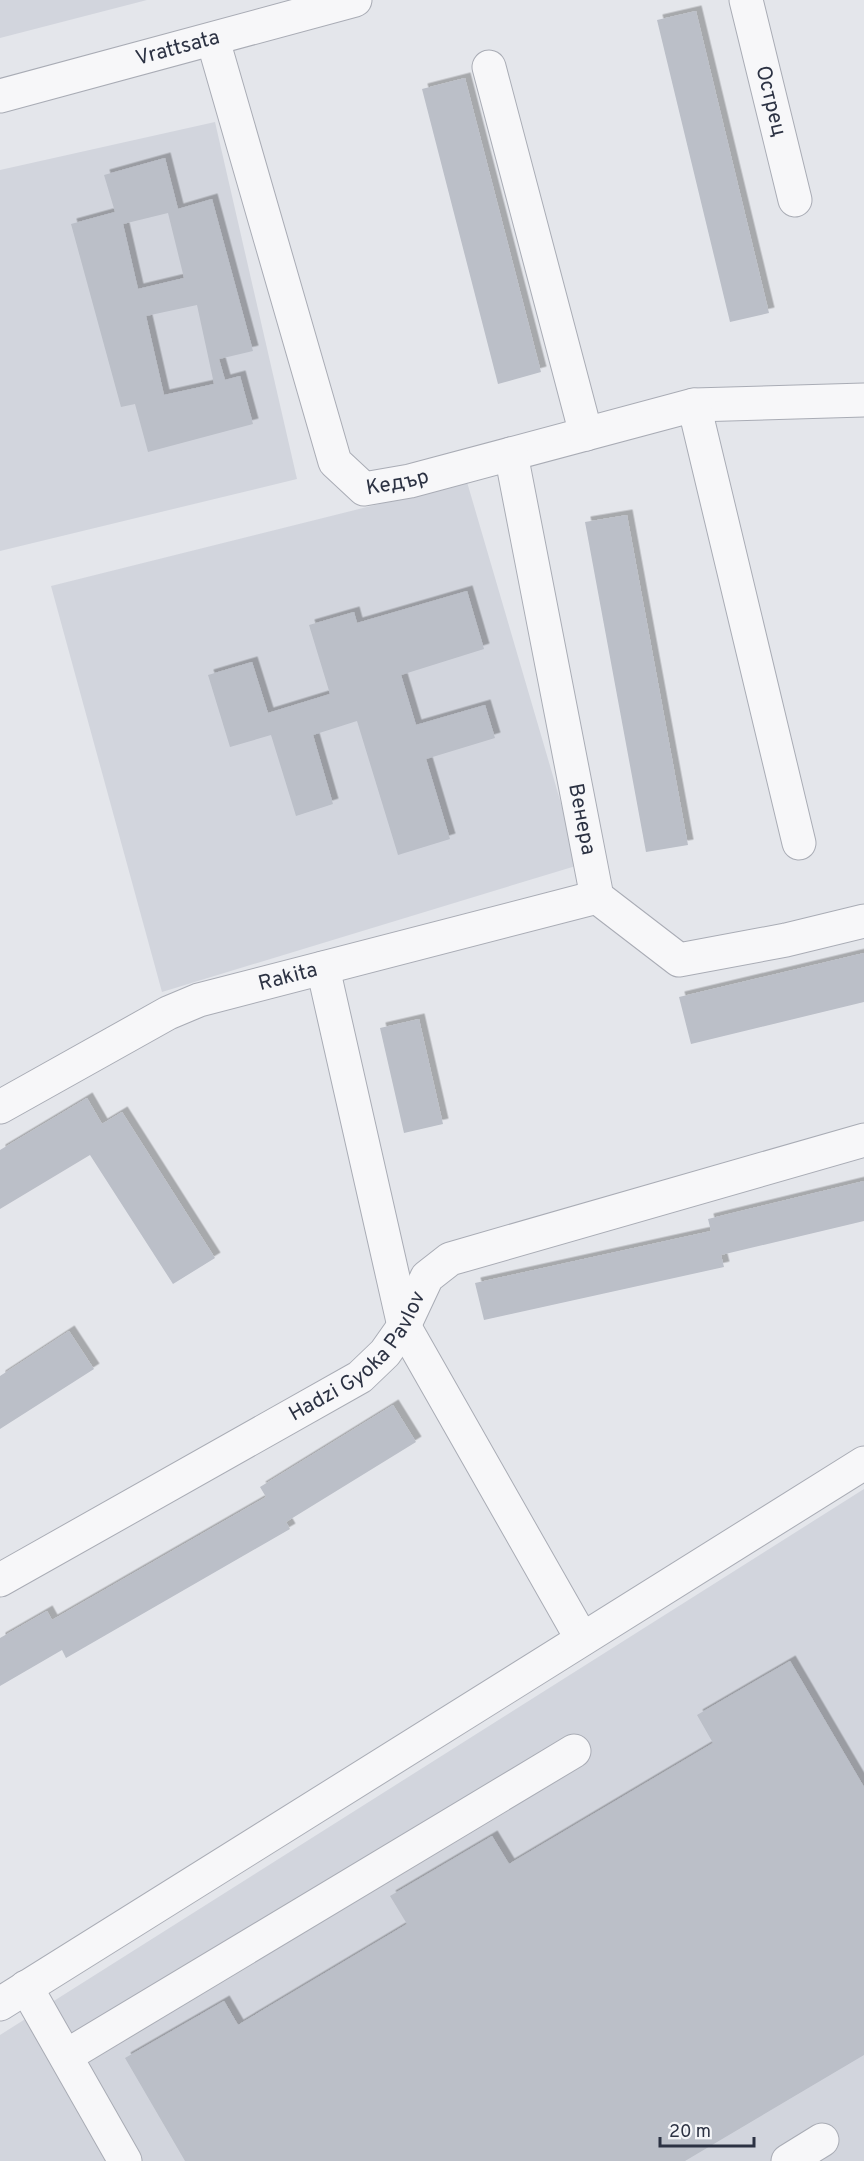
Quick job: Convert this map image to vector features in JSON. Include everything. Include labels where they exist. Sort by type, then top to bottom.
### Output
[{"type":"street","name":"Vrattsata","points":[[0,96],[355,0]]},
{"type":"street","name":"Острец","points":[[746,0],[795,200]]},
{"type":"street","name":"Кедър","points":[[213,40],[335,462],[364,489],[410,481],[694,405],[864,400]]},
{"type":"street","points":[[489,67],[586,434]]},
{"type":"street","points":[[694,405],[799,843]]},
{"type":"street","name":"Венера","points":[[512,454],[597,897]]},
{"type":"street","points":[[597,897],[679,960],[786,940],[864,921]]},
{"type":"street","name":"Rakita","points":[[0,1107],[168,1013],[199,1000],[597,897]]},
{"type":"street","points":[[323,968],[404,1326],[582,1639]]},
{"type":"street","name":"Hadzi Gyoka Pavlov","points":[[0,1580],[360,1377],[385,1353],[404,1326],[427,1277],[450,1259],[864,1140]]},
{"type":"street","points":[[125,2161],[66,2056],[13,1996],[864,1463]]},
{"type":"street","points":[[66,2056],[574,1751]]},
{"type":"street","points":[[788,2161],[822,2140]]},
{"type":"shaded area","points":[[0,0],[147,0],[0,38]]},
{"type":"shaded area","points":[[215,122],[297,479],[0,551],[0,170]]},
{"type":"shaded area","points":[[467,482],[579,865],[162,992],[51,586]]},
{"type":"shaded area","points":[[864,1489],[864,2161],[0,2161],[0,2035]]},
{"type":"building","points":[[696,11],[769,313],[730,322],[657,20]]},
{"type":"building","points":[[465,78],[541,372],[498,384],[422,89]]},
{"type":"building","points":[[165,158],[178,209],[212,199],[253,351],[219,359],[225,380],[240,376],[253,424],[148,452],[135,404],[121,407],[71,224],[115,212],[104,175]],"holes":[[[168,213],[184,278],[138,289],[123,224]],[[197,305],[214,384],[164,395],[146,316]]]},
{"type":"building","points":[[627,515],[688,845],[646,852],[585,522]]},
{"type":"building","points":[[467,591],[484,649],[401,675],[416,725],[485,705],[495,738],[426,759],[450,839],[398,855],[357,721],[313,735],[333,804],[296,816],[271,735],[230,747],[208,675],[252,662],[268,713],[330,694],[309,625],[354,612],[357,623]]},
{"type":"building","points":[[864,953],[864,1002],[691,1044],[679,997]]},
{"type":"building","points":[[419,1019],[443,1124],[404,1133],[380,1028]]},
{"type":"building","points":[[87,1098],[102,1124],[122,1112],[215,1258],[173,1284],[90,1155],[0,1209],[0,1150]]},
{"type":"building","points":[[864,1181],[864,1221],[721,1255],[724,1267],[484,1320],[475,1283],[711,1231],[708,1219]]},
{"type":"building","points":[[69,1331],[94,1369],[0,1429],[0,1376]]},
{"type":"building","points":[[393,1405],[416,1442],[286,1522],[290,1529],[66,1658],[62,1650],[0,1686],[0,1638],[47,1611],[52,1620],[266,1497],[260,1487]]},
{"type":"building","points":[[790,1661],[864,1787],[864,2055],[685,2161],[185,2161],[125,2058],[224,2001],[238,2025],[407,1924],[390,1896],[492,1836],[509,1864],[713,1743],[697,1715]]}]
